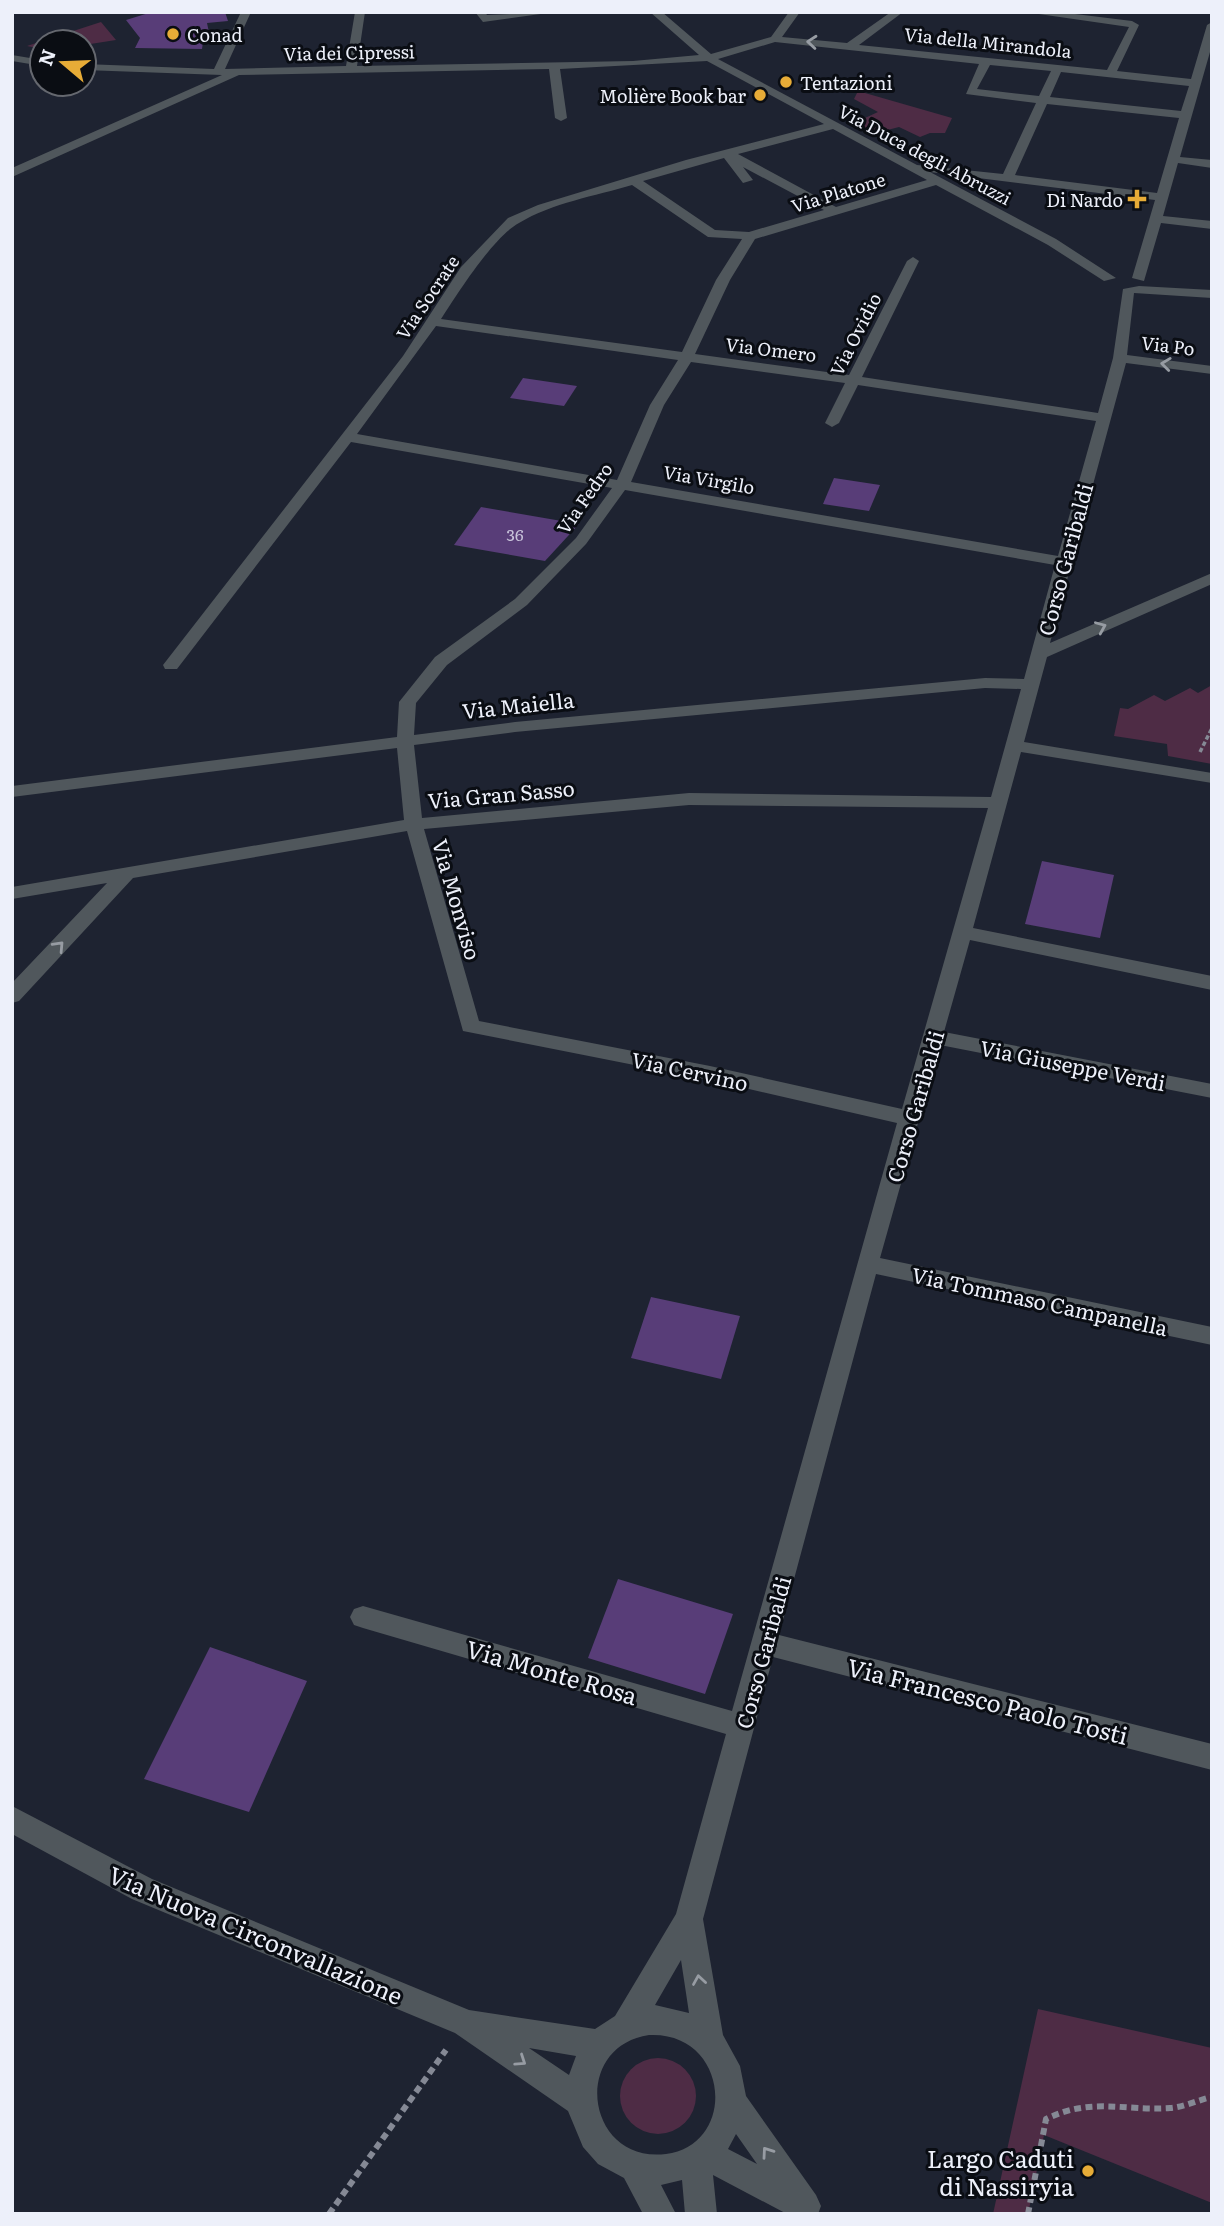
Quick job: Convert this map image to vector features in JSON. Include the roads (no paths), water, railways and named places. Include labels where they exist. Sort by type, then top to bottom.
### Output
[{"type":"street","points":[[218,72],[246,12]]},
{"type":"street","points":[[351,69],[360,12]]},
{"type":"street","points":[[482,15],[550,12]]},
{"type":"street","name":"Via Duca degli Abruzzi","points":[[655,12],[709,58],[1052,242],[1109,278],[1123,275],[1136,287]]},
{"type":"street","points":[[775,39],[795,12]]},
{"type":"street","points":[[850,46],[898,12]]},
{"type":"street","points":[[1030,12],[1101,16],[1132,24],[1135,27],[1111,73]]},
{"type":"street","name":"Corso Garibaldi","points":[[627,2024],[689,1919],[868,1264],[1015,746],[1171,159],[1184,115],[1203,76],[1212,25]]},
{"type":"street","name":"Via dei Cipressi","points":[[12,173],[229,78],[235,72],[554,65],[709,58],[775,39]]},
{"type":"street","name":"Via della Mirandola","points":[[775,39],[1111,73],[1144,94],[1203,76]]},
{"type":"street","points":[[987,59],[970,92],[1045,100],[1144,94],[1184,115]]},
{"type":"street","points":[[554,65],[561,118]]},
{"type":"street","points":[[1007,179],[1045,100],[1058,66]]},
{"type":"street","points":[[98,68],[235,72]]},
{"type":"street","name":"Via Socrate","points":[[171,665],[433,322],[466,270],[512,221],[542,208],[633,180],[835,125]]},
{"type":"street","points":[[727,153],[747,180]]},
{"type":"street","points":[[727,153],[836,212]]},
{"type":"street","points":[[1171,159],[1212,164]]},
{"type":"street","points":[[910,166],[1161,197]]},
{"type":"street","name":"Via Platone","points":[[633,180],[712,234],[750,236],[936,181]]},
{"type":"street","points":[[1155,219],[1212,225]]},
{"type":"street","name":"Via Fedro","points":[[405,741],[408,702],[441,661],[521,602],[581,541],[623,483],[657,405],[686,358],[723,280],[750,236]]},
{"type":"street","name":"Via Ovidio","points":[[832,424],[913,261]]},
{"type":"street","points":[[1136,287],[1212,294]]},
{"type":"street","name":"Via Omero","points":[[433,322],[853,380],[1103,418]]},
{"type":"street","name":"Via Po","points":[[1120,358],[1212,370]]},
{"type":"street","name":"Via Virgilo","points":[[347,437],[623,483],[1063,562]]},
{"type":"street","points":[[1039,654],[1212,578]]},
{"type":"street","name":"Via Maiella","points":[[12,792],[515,726],[957,685],[1031,684]]},
{"type":"street","name":"Via Monviso","points":[[405,741],[414,824],[470,1026]]},
{"type":"street","points":[[1015,746],[1212,778]]},
{"type":"street","name":"Via Gran Sasso","points":[[12,893],[414,824],[689,799],[999,803]]},
{"type":"street","points":[[12,996],[127,873]]},
{"type":"street","points":[[963,932],[1212,983]]},
{"type":"street","name":"Via Cervino","points":[[470,1026],[710,1073],[910,1118]]},
{"type":"street","name":"Via Giuseppe Verdi","points":[[934,1037],[1212,1091]]},
{"type":"street","name":"Via Tommaso Campanella","points":[[868,1264],[1212,1336]]},
{"type":"street","name":"Via Monte Rosa","points":[[363,1617],[741,1726]]},
{"type":"street","name":"Via Francesco Paolo Tosti","points":[[764,1643],[1212,1757]]},
{"type":"street","name":"Via Nuova Circonvallazione","points":[[12,1819],[142,1889],[465,2023],[583,2103]]},
{"type":"street","name":"Corso Garibaldi","points":[[689,1919],[709,2042]]},
{"type":"street","points":[[641,2019],[671,2020],[697,2032],[709,2042],[720,2058],[727,2077],[729,2098],[722,2128],[700,2156],[666,2171],[635,2168],[609,2154],[592,2132],[583,2103],[587,2066],[600,2045],[612,2032],[641,2019]]},
{"type":"street","name":"Via Nuova Circonvallazione","points":[[465,2023],[600,2045]]},
{"type":"street","points":[[729,2098],[810,2210]]},
{"type":"street","points":[[700,2156],[810,2210]]},
{"type":"street","points":[[700,2156],[701,2214]]},
{"type":"street","points":[[635,2168],[660,2214]]},
{"type":"place","name":"Conad","points":[[173,34]]},
{"type":"place","name":"Tentazioni","points":[[786,82]]},
{"type":"place","name":"Molière Book bar","points":[[760,95]]},
{"type":"place","name":"Di Nardo","points":[[1137,199]]},
{"type":"place","name":"Largo Caduti di Nassiryia","points":[[1088,2171]]}]
